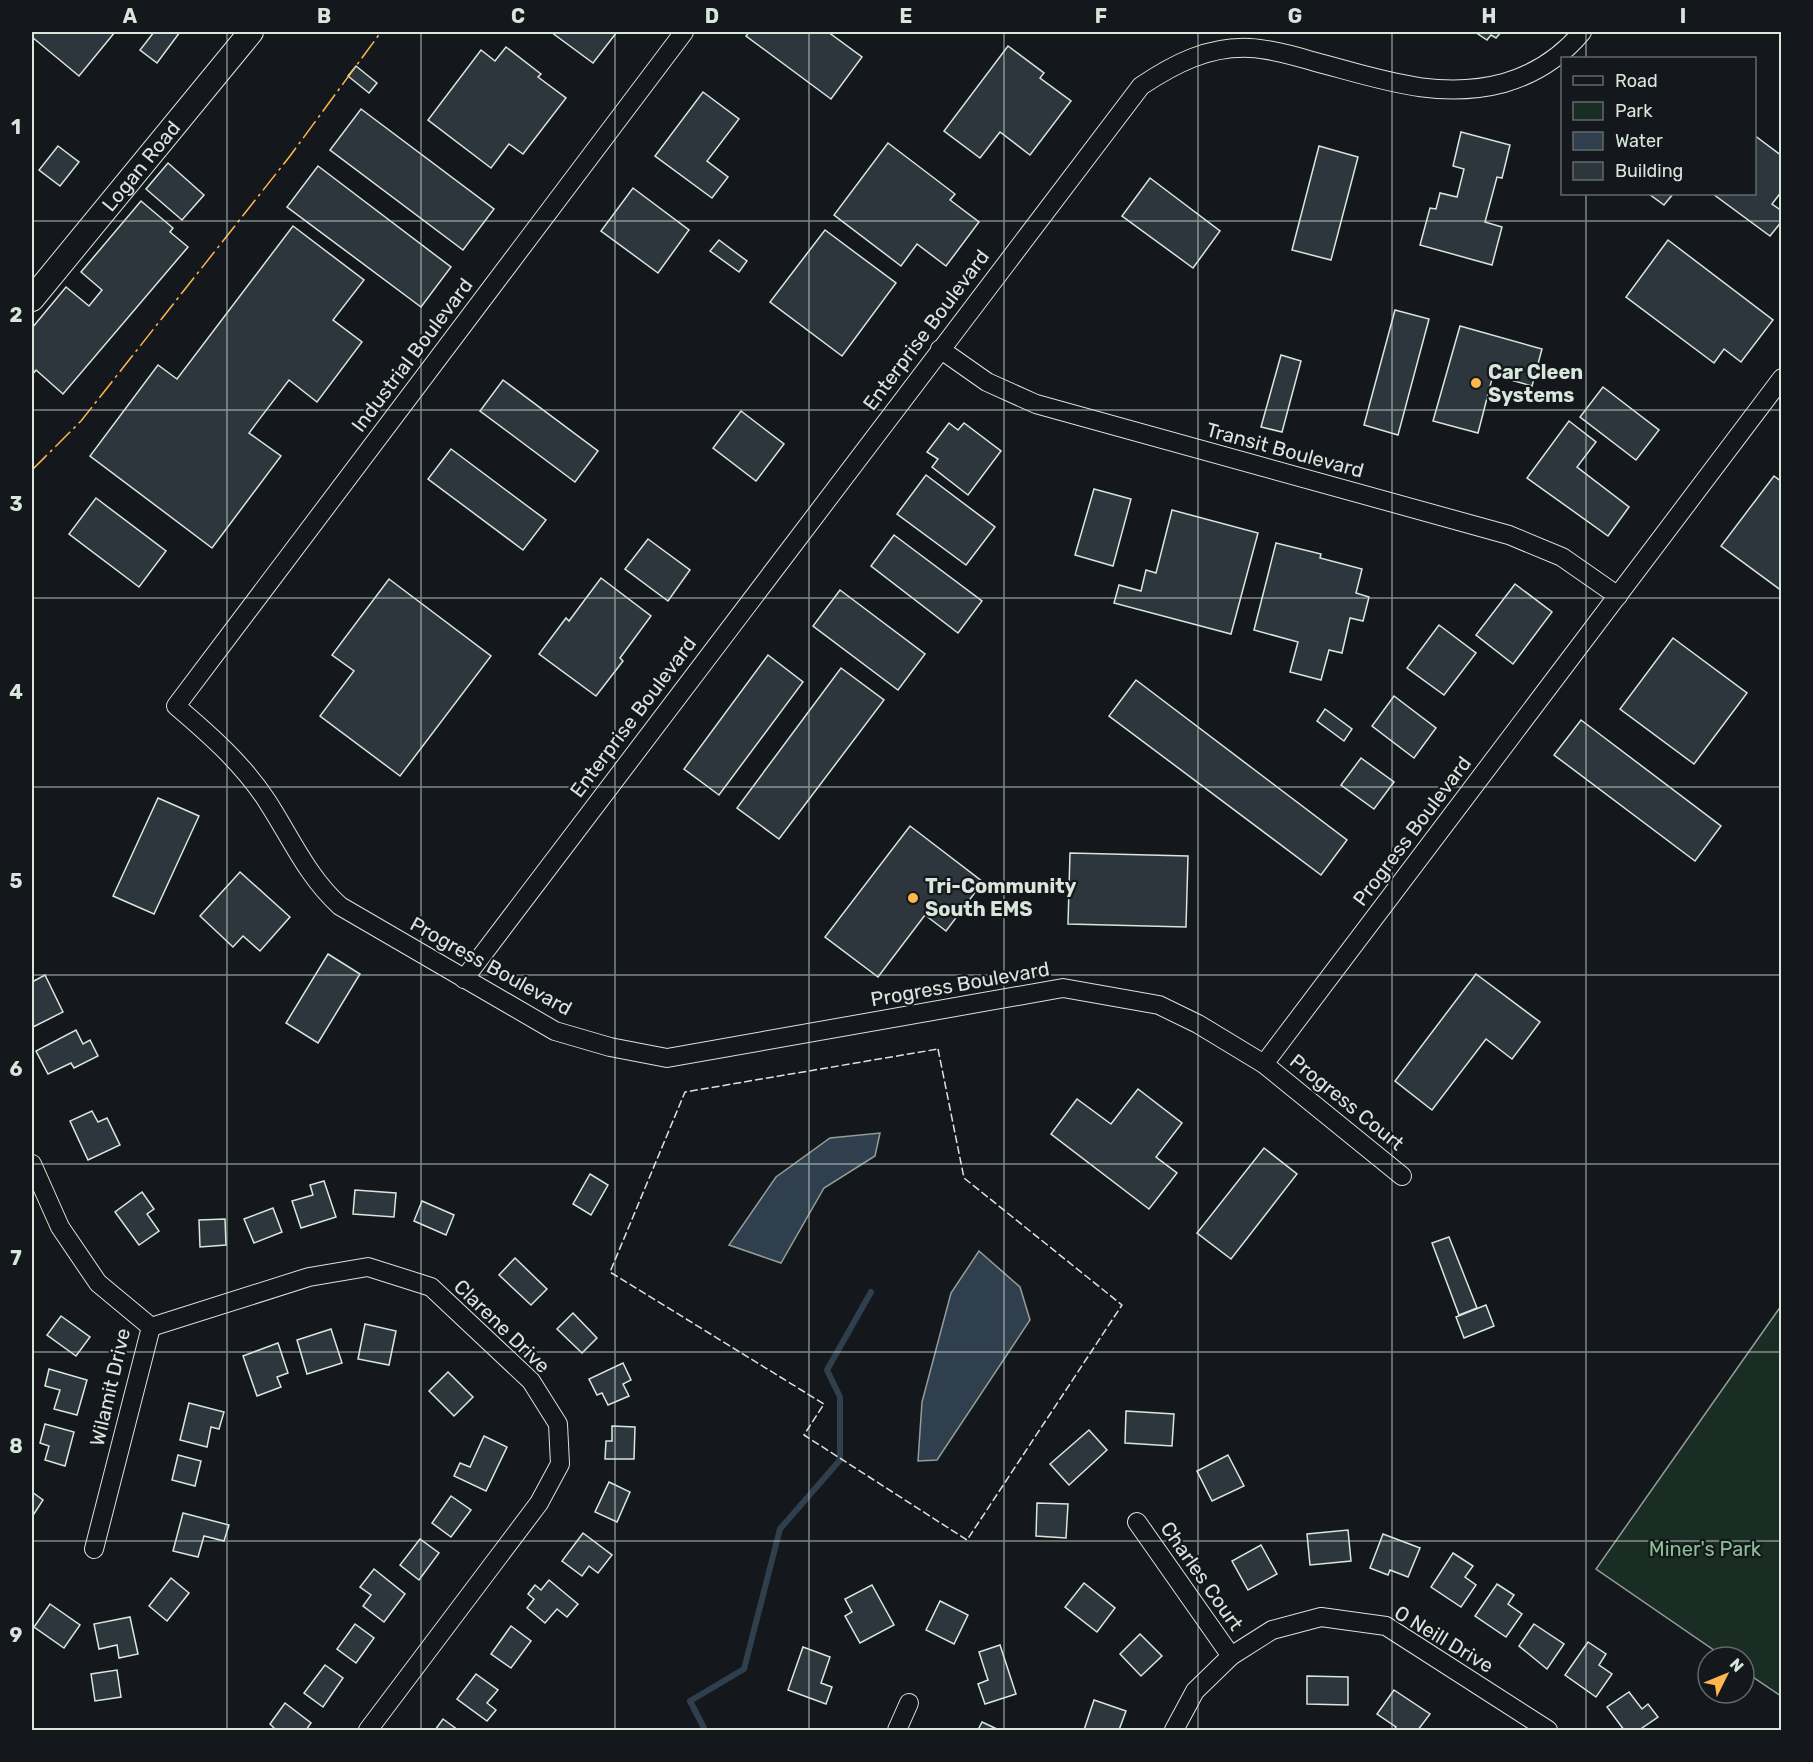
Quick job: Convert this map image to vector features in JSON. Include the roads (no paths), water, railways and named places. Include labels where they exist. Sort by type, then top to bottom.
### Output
[{"type":"street","name":"Logan Road","points":[[32,299],[251,32]]},
{"type":"street","name":"Industrial Boulevard","points":[[176,706],[684,32]]},
{"type":"street","name":"Enterprise Boulevard","points":[[464,979],[1141,86],[1172,65],[1208,51],[1250,48],[1288,54],[1415,88],[1476,90],[1517,79],[1543,67],[1571,45],[1582,32]]},
{"type":"street","name":"Transit Boulevard","points":[[940,349],[987,382],[1036,404],[1509,535],[1562,557],[1618,596]]},
{"type":"street","name":"Progress Boulevard","points":[[176,706],[233,756],[267,801],[302,861],[321,888],[340,906],[555,1030],[610,1047],[667,1058],[1063,988],[1159,1005],[1198,1024],[1264,1064],[1782,378]]},
{"type":"street","name":"Progress Court","points":[[1264,1064],[1402,1176]]},
{"type":"street","name":"Wilamit Drive","points":[[32,1164],[60,1227],[98,1283],[151,1328],[94,1549]]},
{"type":"street","name":"Clarene Drive","points":[[151,1328],[309,1277],[368,1267],[431,1287],[531,1381],[558,1424],[560,1464],[538,1503],[368,1731]]},
{"type":"street","name":"Charles Court","points":[[1137,1522],[1231,1656]]},
{"type":"street","name":"O Neill Drive","points":[[1174,1731],[1195,1691],[1231,1656],[1272,1630],[1321,1617],[1386,1626],[1548,1731]]},
{"type":"street","points":[[897,1731],[909,1703]]},
{"type":"water","points":[[880,1133],[875,1156],[824,1188],[781,1263],[729,1245],[776,1177],[830,1138]]},
{"type":"water","points":[[979,1251],[1020,1287],[1030,1320],[937,1460],[918,1461],[922,1402],[951,1293]]},
{"type":"waterway","points":[[705,1730],[690,1701],[744,1669],[780,1529],[840,1460],[840,1397],[827,1370],[871,1292]]},
{"type":"place","name":"Car Cleen Systems","points":[[1476,383]]},
{"type":"place","name":"Tri-Community South EMS","points":[[913,898]]},
{"type":"park label","name":"Miner's Park","points":[[1705,1549]]}]
